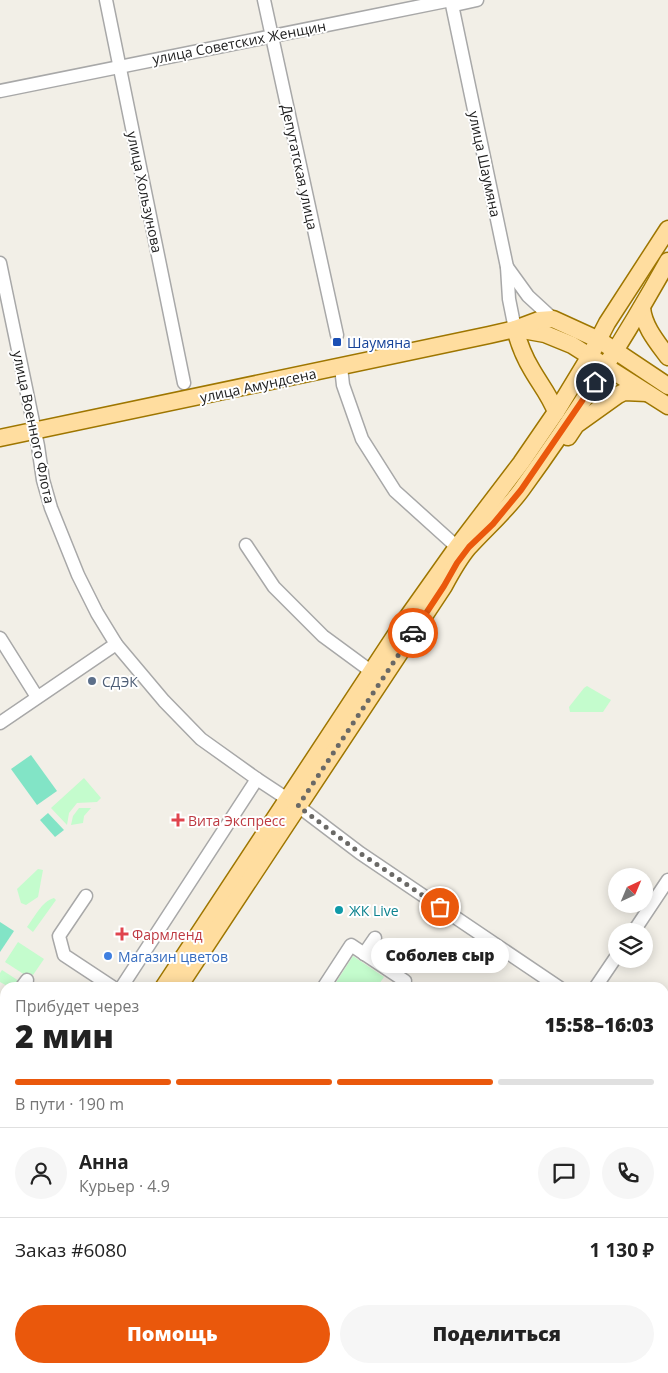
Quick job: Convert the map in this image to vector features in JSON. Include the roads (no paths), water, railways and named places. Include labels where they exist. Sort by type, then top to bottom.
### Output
[{"type":"main road","points":[[182,982],[372,672],[457,547],[506,484],[556,412],[590,356],[607,323],[668,229]]},
{"type":"main road","points":[[167,982],[444,586],[457,563],[469,547],[493,524],[521,490],[615,351],[668,262]]},
{"type":"main road","points":[[642,308],[646,326],[668,357]]},
{"type":"main road","points":[[515,329],[539,320],[553,319],[599,340],[668,386]]},
{"type":"main road","points":[[515,329],[532,331],[558,339],[590,356],[668,406]]},
{"type":"main road","points":[[515,329],[519,345],[556,412]]},
{"type":"main road","name":"улица Амундсена","points":[[0,438],[515,329]]},
{"type":"main road","points":[[521,490],[537,480],[576,425],[624,392],[647,393]]},
{"type":"street","name":"улица Хользунова","points":[[106,0],[184,383]]},
{"type":"street","name":"Депутатская улица","points":[[264,0],[337,334]]},
{"type":"street","name":"улица Советских Женщин","points":[[0,91],[451,0],[459,4],[477,0]]},
{"type":"street","name":"улица Шаумяна","points":[[451,0],[508,267],[509,299],[515,329]]},
{"type":"street","name":"улица Военного Флота","points":[[0,263],[50,508],[78,575],[97,614],[116,644],[164,701],[198,736],[257,779],[293,802],[360,853],[551,982]]},
{"type":"street","points":[[508,267],[528,296],[553,319]]},
{"type":"street","points":[[341,367],[343,385],[362,439],[390,484],[395,491],[457,547]]},
{"type":"street","points":[[246,545],[274,587],[323,636],[372,672]]},
{"type":"street","points":[[0,638],[37,697]]},
{"type":"street","points":[[0,723],[116,644]]},
{"type":"street","points":[[125,982],[257,779]]},
{"type":"street","points":[[639,923],[668,880]]},
{"type":"street","points":[[86,896],[59,936],[64,955],[103,982]]},
{"type":"street","points":[[364,954],[374,938]]},
{"type":"street","points":[[327,982],[351,945],[405,981]]},
{"type":"street","points":[[599,982],[609,968]]},
{"type":"place","name":"Шаумяна","points":[[337,342]]},
{"type":"place","name":"СДЭК","points":[[92,681]]},
{"type":"place","name":"Вита Экспресс","points":[[178,820]]},
{"type":"place","name":"Соболев сыр","points":[[440,907]]},
{"type":"place","name":"ЖК Live","points":[[339,910]]},
{"type":"place","name":"Фармленд","points":[[122,934]]},
{"type":"place","name":"Магазин цветов","points":[[108,956]]}]
